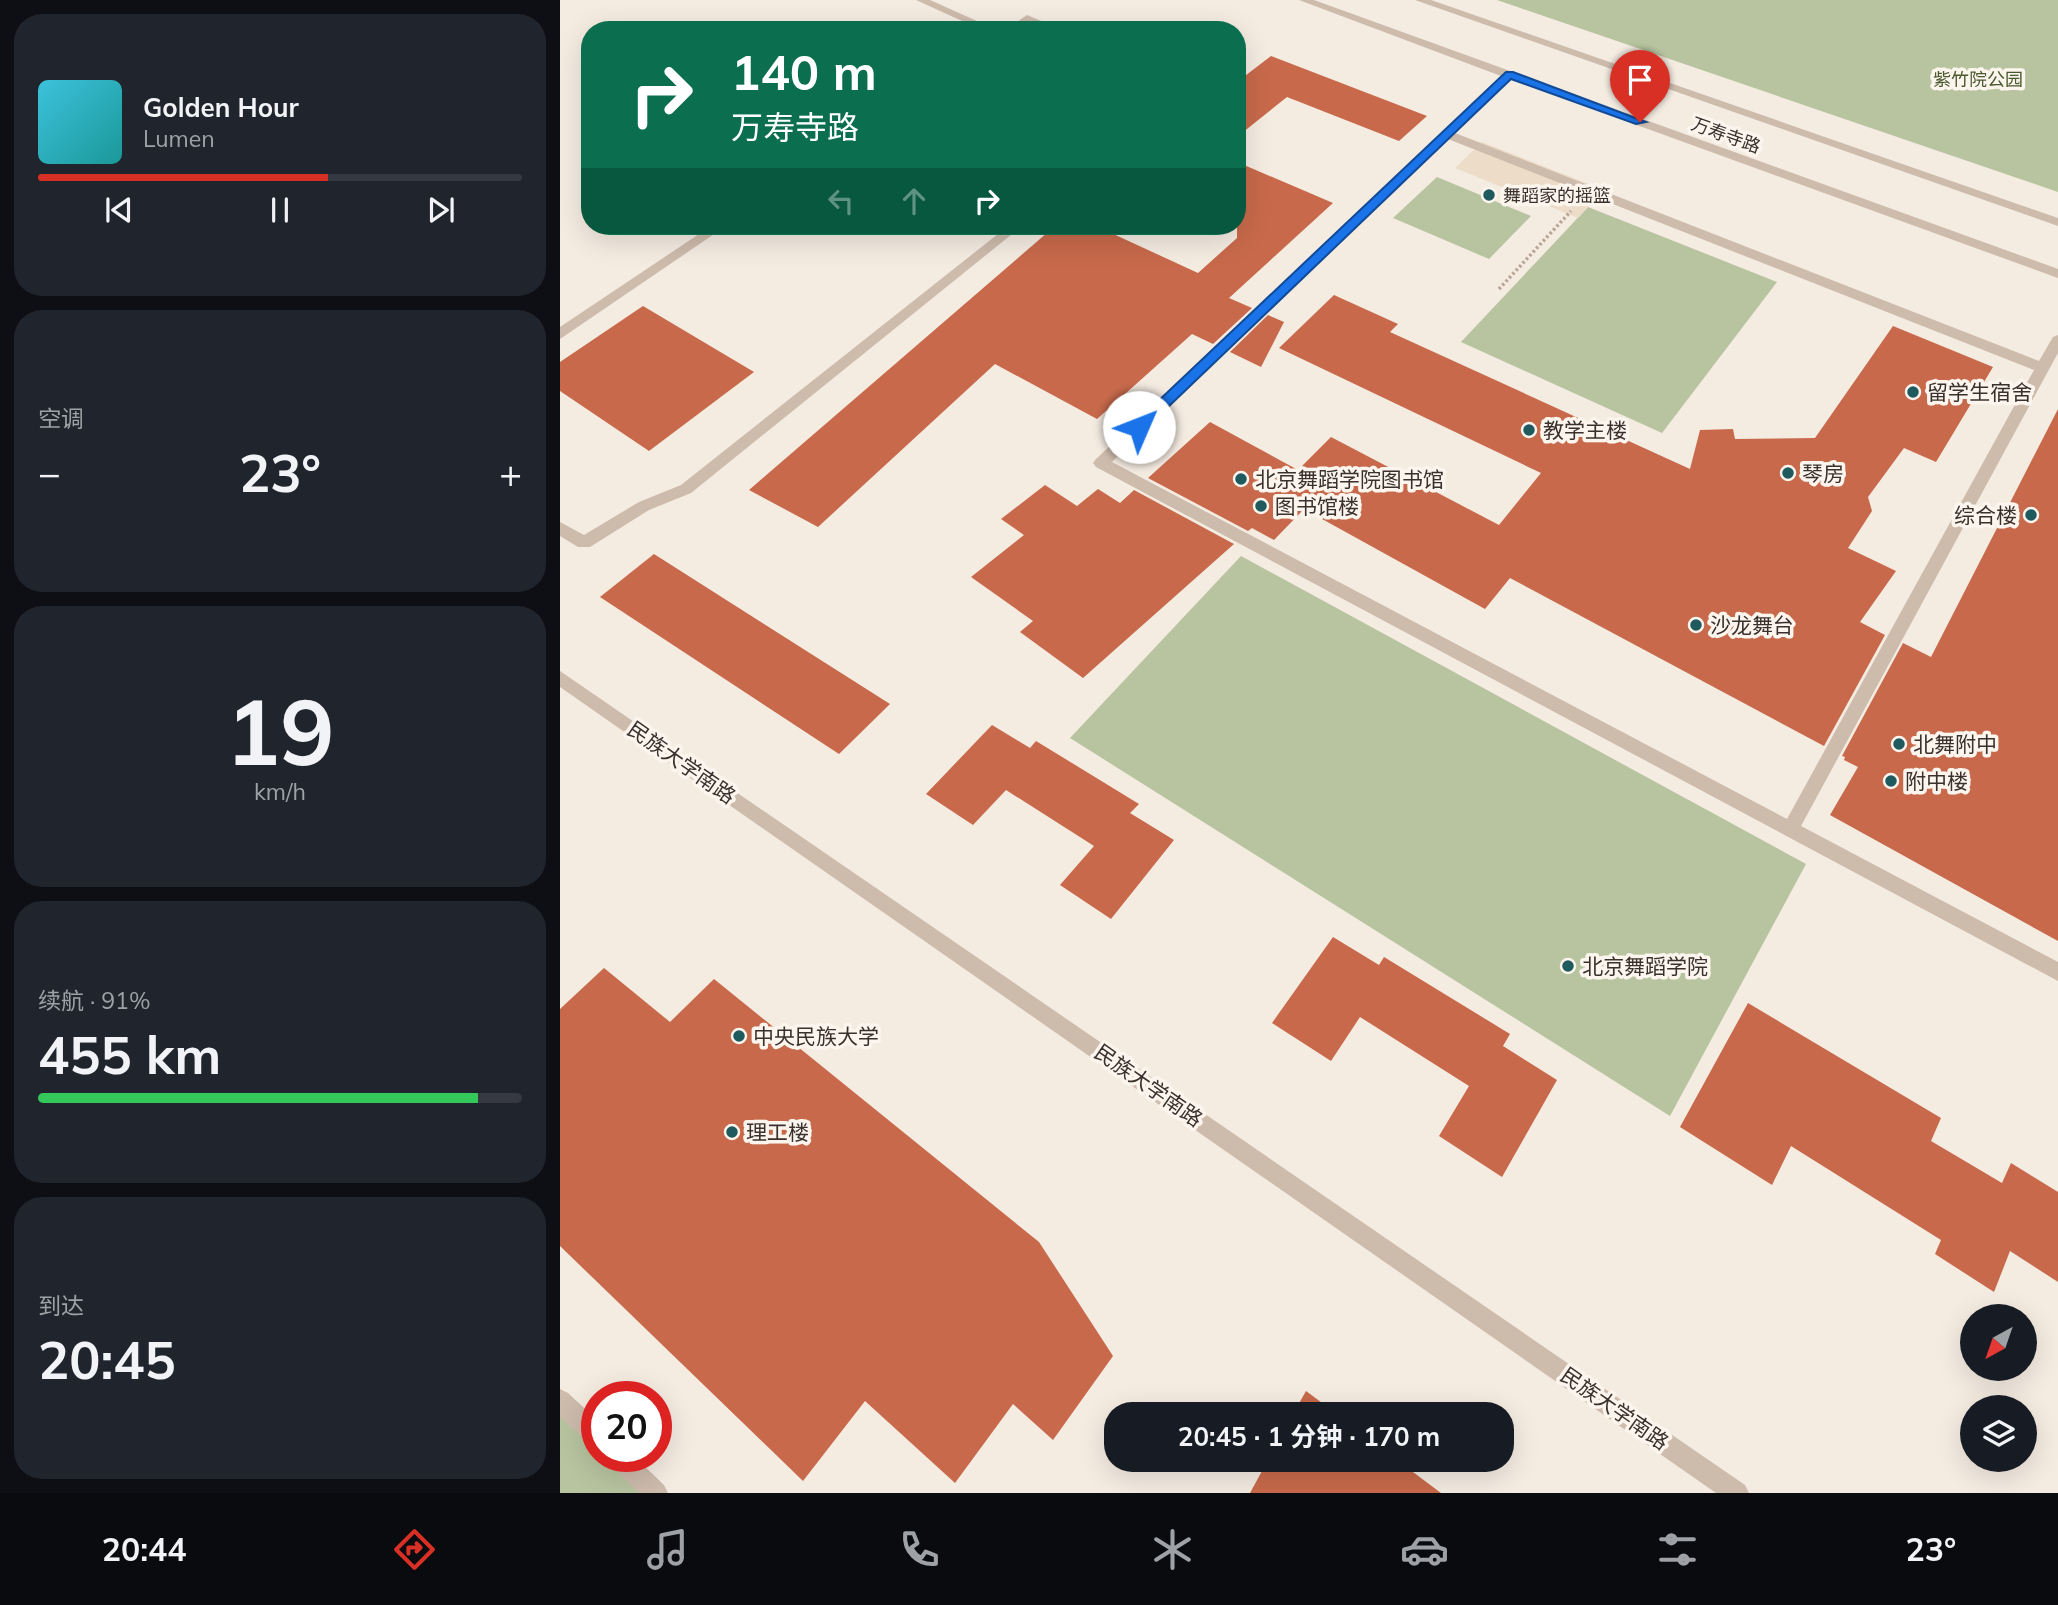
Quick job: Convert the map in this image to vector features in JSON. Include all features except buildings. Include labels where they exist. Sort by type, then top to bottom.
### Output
[{"type":"street","points":[[921,0],[971,21]]},
{"type":"street","name":"万寿寺路","points":[[1304,0],[2058,274]]},
{"type":"street","name":"万寿寺路","points":[[1420,0],[2058,222]]},
{"type":"street","points":[[1509,74],[1101,463],[2058,972]]},
{"type":"street","points":[[1447,134],[2043,368]]},
{"type":"street","points":[[560,334],[707,235]]},
{"type":"street","points":[[560,528],[584,543],[644,506],[686,489],[1005,235]]},
{"type":"street","points":[[1790,831],[2058,340]]},
{"type":"street","name":"民族大学南路","points":[[560,678],[1737,1493]]},
{"type":"street","points":[[560,1401],[581,1421]]},
{"type":"street","points":[[634,1472],[656,1493]]},
{"type":"path","points":[[1499,289],[1591,190]]},
{"type":"green space","name":"紫竹院公园","points":[[1497,0],[2058,0],[2058,192]]},
{"type":"green space","points":[[1437,177],[1531,216],[1489,259],[1393,218]]},
{"type":"green space","points":[[1588,207],[1777,282],[1662,433],[1461,342]]},
{"type":"green space","points":[[1241,556],[1806,864],[1670,1116],[1070,738]]},
{"type":"green space","points":[[560,1401],[581,1421],[581,1472],[634,1472],[656,1493],[560,1493]]},
{"type":"shaded area","points":[[1482,142],[1604,190],[1578,218],[1455,168]]},
{"type":"place","name":"舞蹈家的摇篮","points":[[1489,195]]},
{"type":"place","name":"留学生宿舍","points":[[1913,392]]},
{"type":"place","name":"教学主楼","points":[[1529,430]]},
{"type":"place","name":"琴房","points":[[1788,473]]},
{"type":"place","name":"北京舞蹈学院图书馆","points":[[1241,479]]},
{"type":"place","name":"图书馆楼","points":[[1261,506]]},
{"type":"place","name":"综合楼","points":[[2031,515]]},
{"type":"place","name":"沙龙舞台","points":[[1696,625]]},
{"type":"place","name":"北舞附中","points":[[1899,744]]},
{"type":"place","name":"附中楼","points":[[1891,781]]},
{"type":"place","name":"北京舞蹈学院","points":[[1568,966]]},
{"type":"place","name":"中央民族大学","points":[[739,1036]]},
{"type":"place","name":"理工楼","points":[[732,1132]]},
{"type":"route","points":[[1139,427],[1509,74],[1640,122]]}]
